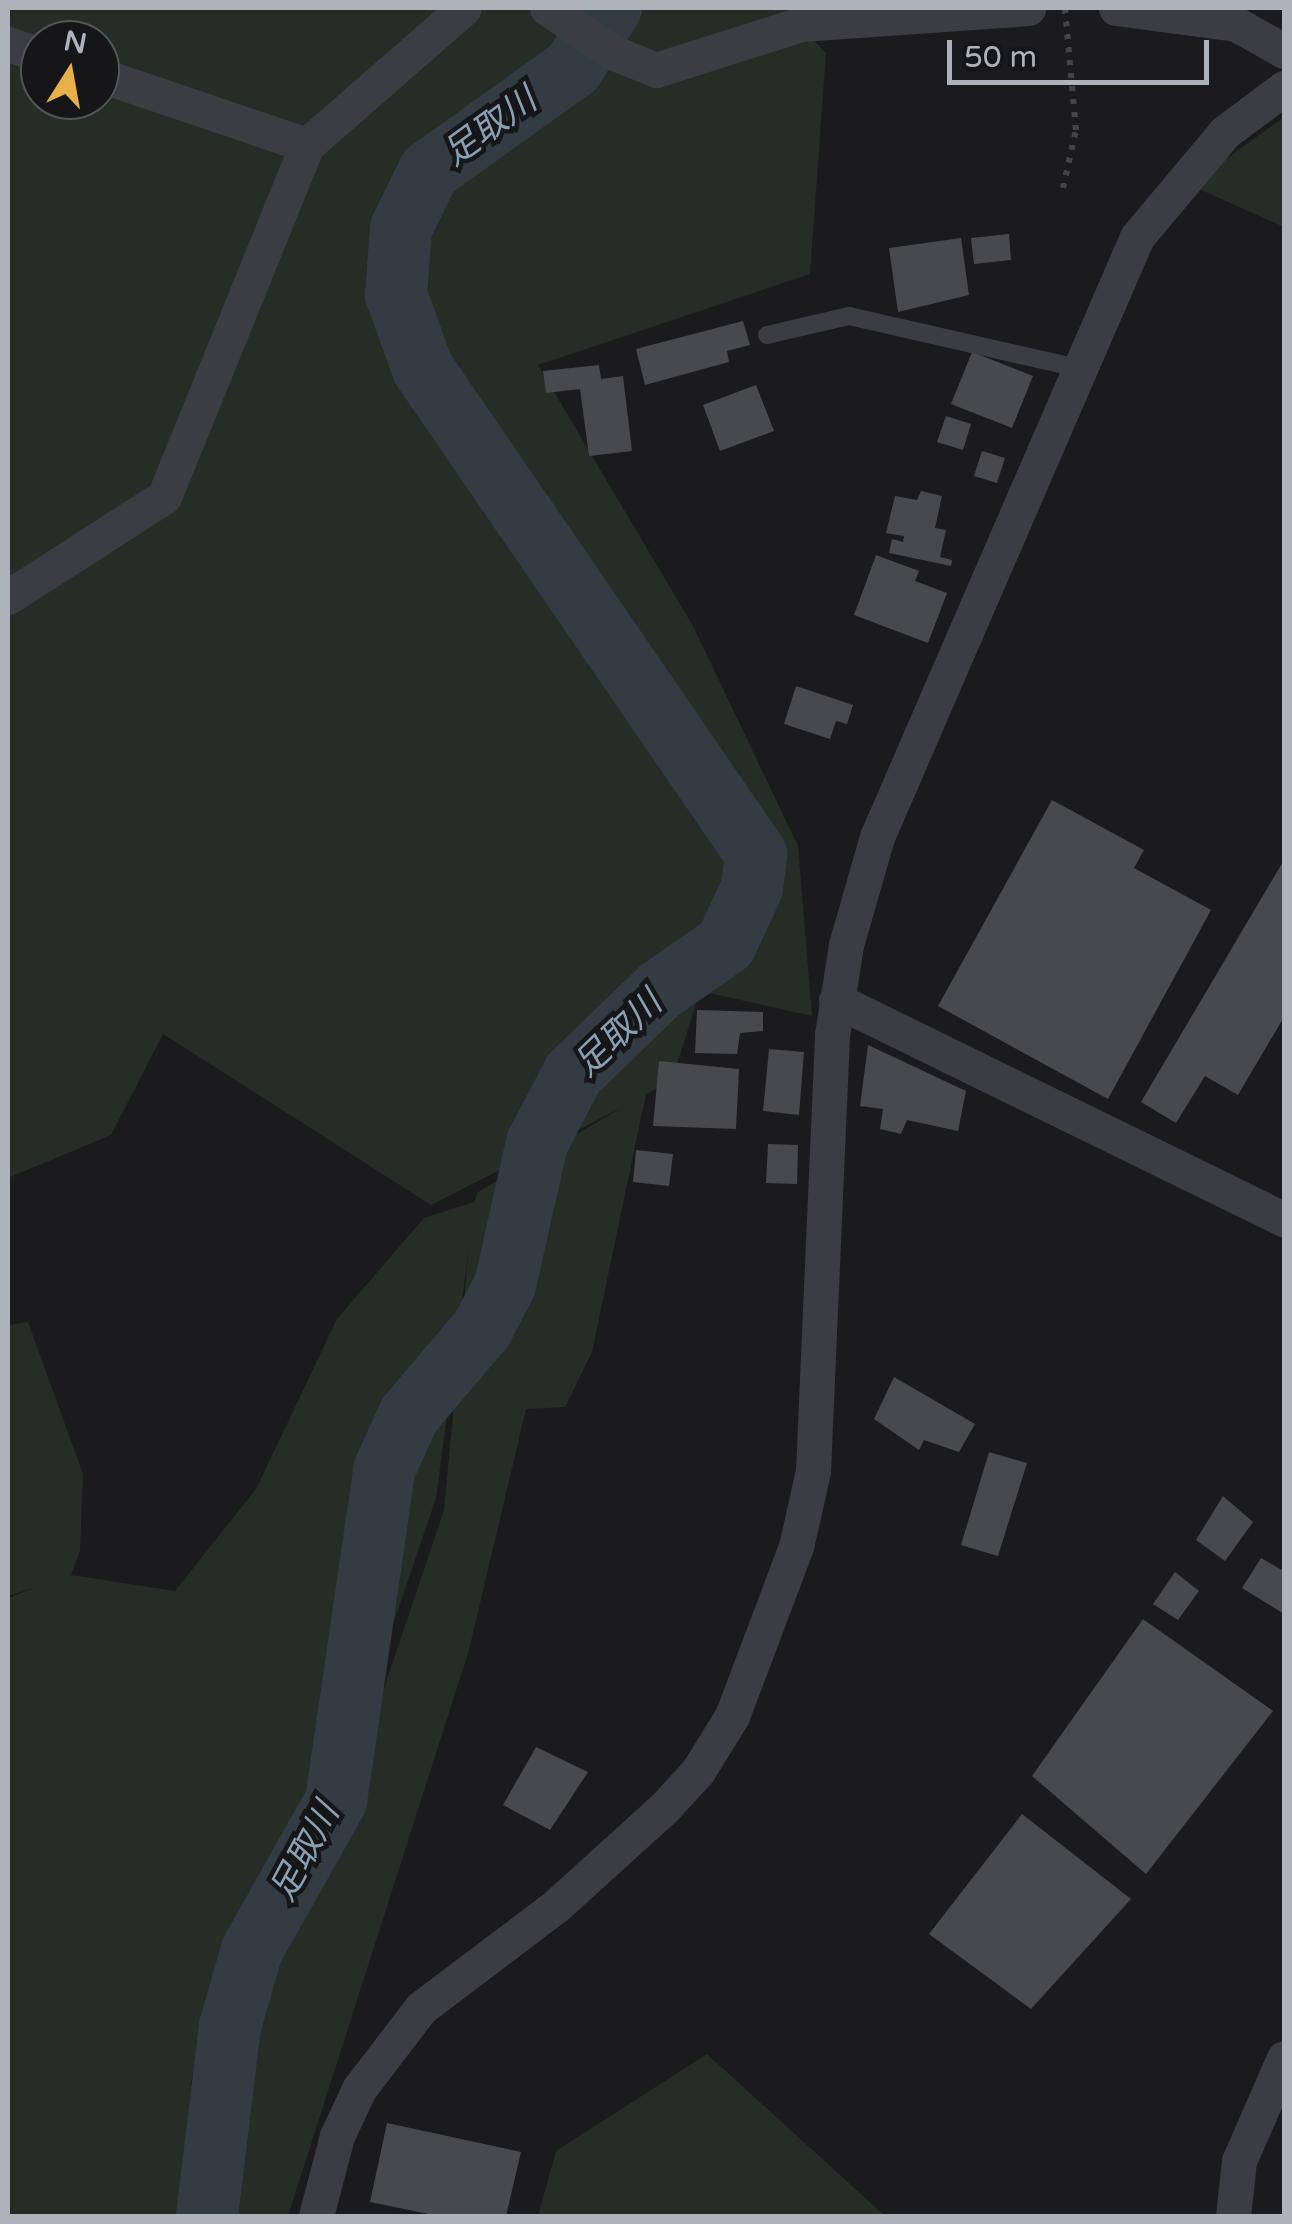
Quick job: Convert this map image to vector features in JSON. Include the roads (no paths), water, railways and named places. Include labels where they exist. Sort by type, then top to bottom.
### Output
[{"type":"street","points":[[8,598],[164,496],[307,145],[464,8]]},
{"type":"street","points":[[560,16],[612,52],[656,70],[801,24],[1028,8]]},
{"type":"street","points":[[1116,8],[1236,24],[1284,51]]},
{"type":"street","points":[[120,82],[307,145]]},
{"type":"street","points":[[316,2216],[337,2136],[359,2089],[421,2008],[557,1905],[665,1807],[698,1772],[732,1716],[796,1547],[812,1471],[836,1000],[877,838],[1136,237],[1224,132],[1284,88]]},
{"type":"street","points":[[836,1000],[1284,1219]]},
{"type":"street","points":[[1233,2216],[1239,2161],[1284,2058]]},
{"type":"lane","points":[[766,336],[849,316],[1078,368]]},
{"type":"waterway","name":"足取川","points":[[207,2216],[230,2026],[252,1950],[336,1801],[384,1470],[409,1415],[482,1329],[505,1285],[537,1143],[573,1074],[660,990],[726,944],[752,888],[756,854],[423,369],[396,295],[401,228],[429,171],[573,68],[611,8]]}]
